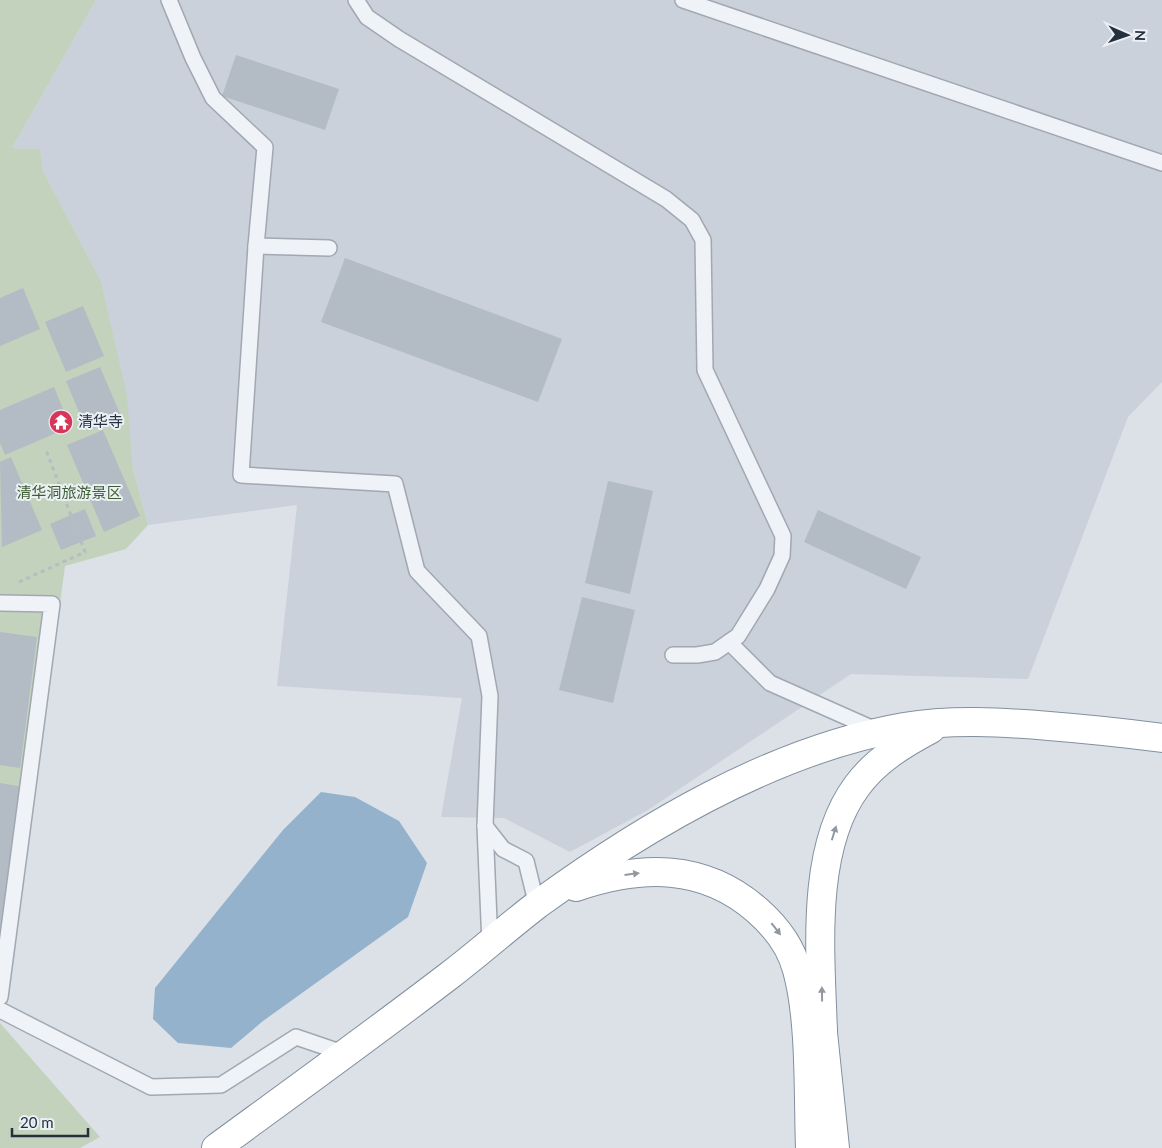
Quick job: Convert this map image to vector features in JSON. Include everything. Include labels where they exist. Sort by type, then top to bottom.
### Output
[{"type":"highway","points":[[826,1148],[822,1023],[822,900],[834,833],[844,808],[856,787],[888,754],[944,722]]},
{"type":"highway","points":[[216,1148],[346,1054],[490,945],[537,906],[642,835],[722,791],[796,758],[833,744],[880,732],[944,722],[1014,723],[1162,738]]},
{"type":"highway","points":[[537,906],[571,888],[590,882],[643,872],[686,874],[708,880],[747,901],[769,920],[780,934],[797,970],[805,1022],[808,1148]]},
{"type":"highway","points":[[822,1023],[835,1148]]},
{"type":"lane","points":[[169,0],[193,58],[213,98],[265,148],[256,246],[241,475],[395,484],[417,571],[479,636],[490,696],[485,826],[490,945]]},
{"type":"lane","points":[[356,0],[368,17],[399,39],[666,199],[692,220],[703,240],[704,370],[783,536],[782,556],[767,589],[738,636],[714,652],[697,656],[674,655]]},
{"type":"lane","points":[[682,0],[1162,163]]},
{"type":"lane","points":[[256,246],[329,248]]},
{"type":"lane","points":[[0,603],[52,604],[2,961],[0,997]]},
{"type":"lane","points":[[729,642],[770,683],[880,732]]},
{"type":"lane","points":[[485,826],[503,849],[526,861],[537,906]]},
{"type":"lane","points":[[0,1010],[151,1087],[221,1085],[296,1037],[346,1054]]},
{"type":"path","points":[[17,583],[85,552],[46,450]]},
{"type":"shaded area","points":[[96,0],[1162,0],[1162,382],[1128,417],[1028,679],[851,674],[648,810],[570,852],[504,818],[441,817],[462,698],[277,686],[297,505],[148,525],[133,469],[126,396],[101,281],[43,171],[40,149],[12,148]]},
{"type":"green space","name":"清华洞旅游景区","points":[[0,0],[96,0],[12,148],[40,149],[43,171],[101,281],[127,396],[133,469],[148,525],[126,549],[65,566],[8,992],[0,1008]]},
{"type":"green space","points":[[0,1023],[100,1137],[80,1148],[0,1148]]},
{"type":"water","points":[[321,792],[355,797],[399,821],[427,863],[408,917],[263,1021],[231,1048],[178,1043],[153,1019],[155,988],[283,830]]},
{"type":"building","points":[[236,55],[339,89],[325,130],[222,96]]},
{"type":"building","points":[[345,258],[562,339],[538,402],[321,322]]},
{"type":"building","points":[[23,288],[40,329],[0,346],[0,298]]},
{"type":"building","points":[[83,306],[104,356],[66,372],[45,322]]},
{"type":"building","points":[[100,367],[121,416],[87,431],[66,381]]},
{"type":"building","points":[[54,387],[70,427],[5,455],[0,443],[0,410]]},
{"type":"building","points":[[103,430],[140,516],[104,532],[67,445]]},
{"type":"building","points":[[11,457],[42,530],[2,547],[0,462]]},
{"type":"building","points":[[608,481],[653,491],[630,594],[585,583]]},
{"type":"building","points":[[85,509],[96,536],[61,550],[50,524]]},
{"type":"building","points":[[818,510],[921,557],[906,589],[804,542]]},
{"type":"building","points":[[582,597],[635,610],[613,703],[559,690]]},
{"type":"building","points":[[0,632],[37,637],[20,768],[0,765]]},
{"type":"building","points":[[0,783],[23,787],[0,942]]},
{"type":"place","name":"清华寺","points":[[61,422]]}]
